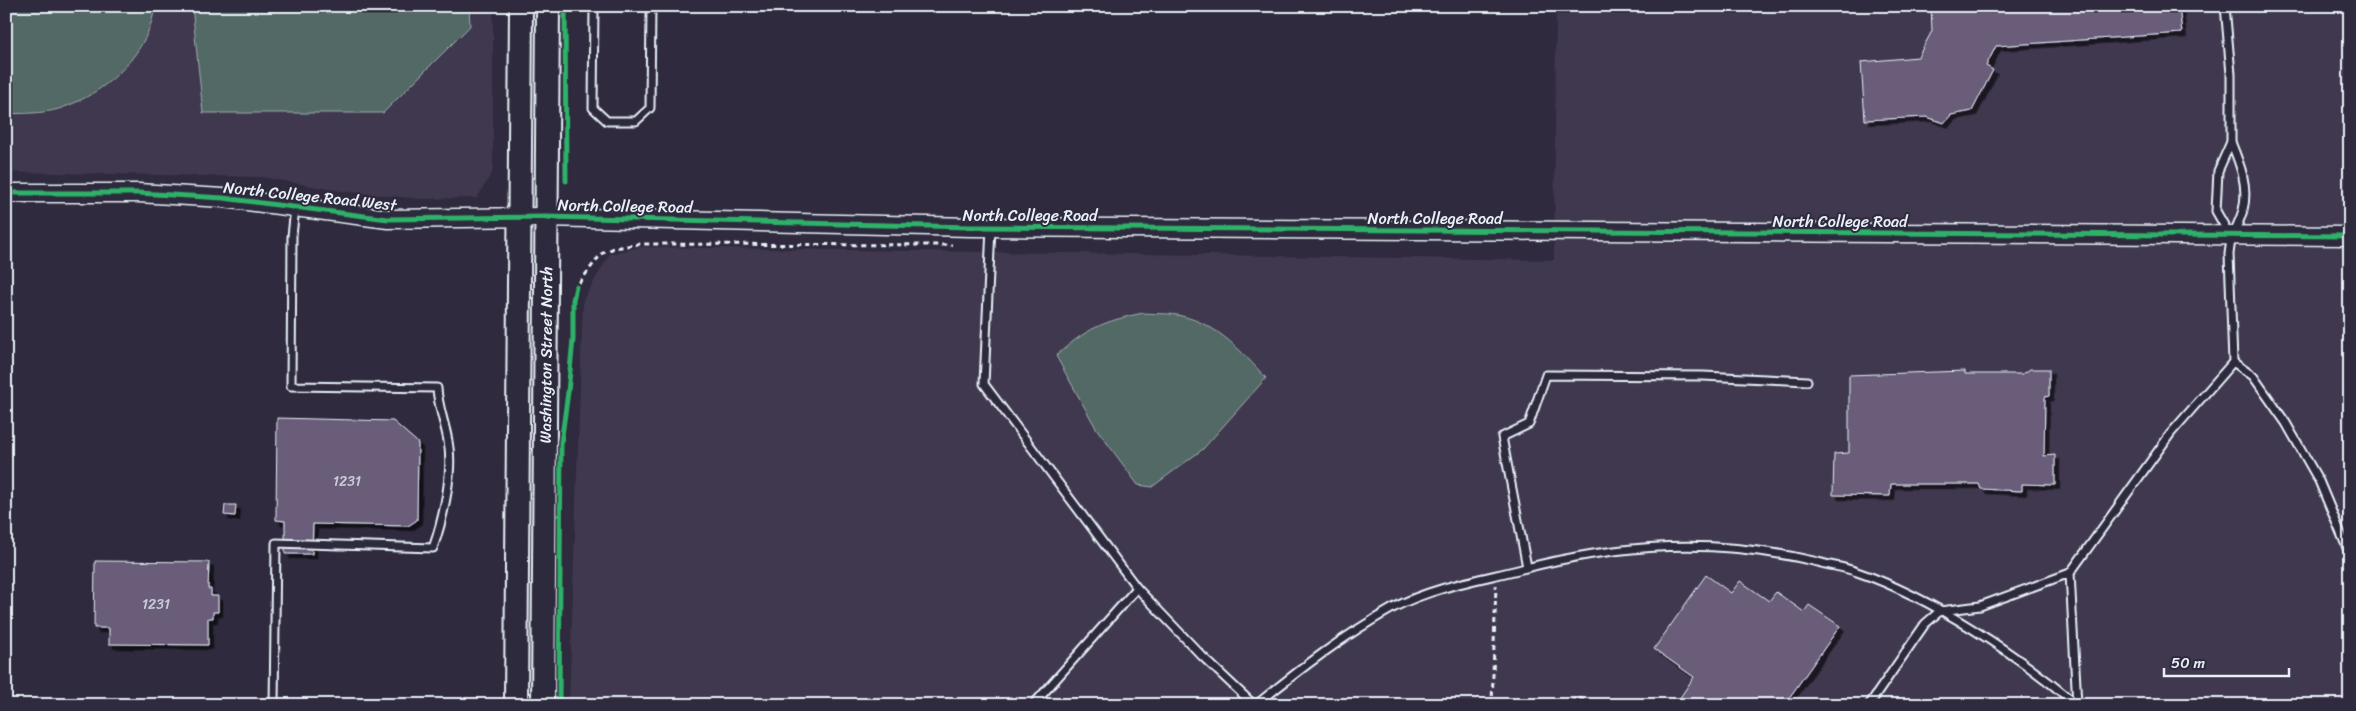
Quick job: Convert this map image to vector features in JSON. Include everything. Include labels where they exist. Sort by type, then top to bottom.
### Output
[{"type":"main road","name":"Washington Street North","points":[[516,705],[521,6]]},
{"type":"main road","name":"Washington Street North","points":[[543,705],[548,6]]},
{"type":"street","name":"North College Road West","points":[[6,193],[138,193],[223,198],[388,219],[520,217]]},
{"type":"street","name":"North College Road","points":[[520,217],[991,227],[2230,237],[2350,236]]},
{"type":"lane","points":[[594,6],[593,108],[607,121],[636,121],[650,108],[651,6]]},
{"type":"lane","points":[[2225,6],[2231,74],[2231,142],[2244,174],[2243,210],[2230,237]]},
{"type":"lane","points":[[1869,705],[1925,624],[1940,610],[1980,606],[2070,573],[2171,433],[2233,362],[2230,237],[2216,210],[2218,171],[2231,142]]},
{"type":"lane","points":[[274,705],[276,543],[433,548],[447,487],[449,443],[438,407],[437,388],[291,386],[292,236],[295,207]]},
{"type":"lane","points":[[991,227],[984,384],[1137,588],[1202,656],[1255,705],[1323,651],[1394,608],[1416,598],[1527,567],[1589,554],[1642,547],[1717,546],[1781,553],[1858,572],[1940,610],[2032,667],[2077,705]]},
{"type":"lane","points":[[2233,362],[2253,376],[2286,423],[2319,481],[2350,555]]},
{"type":"lane","points":[[1527,567],[1502,437],[1529,424],[1546,374],[1704,376],[1807,381]]},
{"type":"lane","points":[[2070,573],[2077,705]]},
{"type":"lane","points":[[1033,705],[1137,588]]},
{"type":"path","points":[[576,287],[601,254],[614,248],[639,244],[952,245]]},
{"type":"path","points":[[1492,705],[1497,575]]},
{"type":"path","points":[[1563,705],[1578,698],[1604,705]]},
{"type":"shaded area","points":[[6,6],[493,6],[493,171],[477,198],[421,199],[341,191],[262,177],[6,172]]},
{"type":"shaded area","points":[[1556,6],[2350,6],[2350,705],[569,705],[583,300],[610,254],[639,247],[1554,260]]},
{"type":"green space","points":[[6,6],[155,6],[145,39],[136,54],[125,67],[98,90],[60,109],[37,113],[6,114]]},
{"type":"green space","points":[[192,6],[469,6],[470,26],[383,113],[203,113]]},
{"type":"green space","points":[[1143,313],[1177,315],[1195,320],[1207,326],[1229,341],[1266,378],[1203,449],[1152,487],[1138,485],[1096,428],[1056,356],[1076,339],[1096,327],[1117,319]]},
{"type":"building","points":[[1931,6],[2179,6],[2182,33],[1996,46],[1986,66],[1993,70],[1972,111],[1951,115],[1944,123],[1927,117],[1865,120],[1861,62],[1918,57],[1932,31]]},
{"type":"building","points":[[2030,369],[2049,369],[2049,396],[2045,397],[2044,456],[2055,455],[2055,485],[2022,484],[2022,491],[1981,489],[1979,484],[1891,484],[1890,496],[1833,495],[1834,454],[1849,453],[1849,375],[1965,371],[1965,374],[2023,374]]},
{"type":"building","points":[[277,418],[393,421],[418,443],[417,520],[408,526],[313,524],[312,554],[285,554],[285,521],[276,520]]},
{"type":"building","points":[[225,505],[236,505],[235,516],[224,515]]},
{"type":"building","points":[[95,561],[209,562],[208,589],[211,589],[211,596],[218,596],[218,612],[213,612],[213,618],[208,618],[208,645],[109,644],[109,628],[94,628]]},
{"type":"building","points":[[1706,575],[1731,593],[1740,581],[1769,601],[1776,592],[1804,612],[1809,605],[1840,626],[1784,705],[1675,705],[1694,677],[1654,649]]},
{"type":"cycle path","points":[[565,6],[566,181]]},
{"type":"cycle path","points":[[6,193],[138,193],[223,198],[388,219],[545,217],[971,227],[2350,236]]},
{"type":"cycle path","points":[[559,705],[561,443],[568,392],[573,339],[573,300],[576,287]]}]
